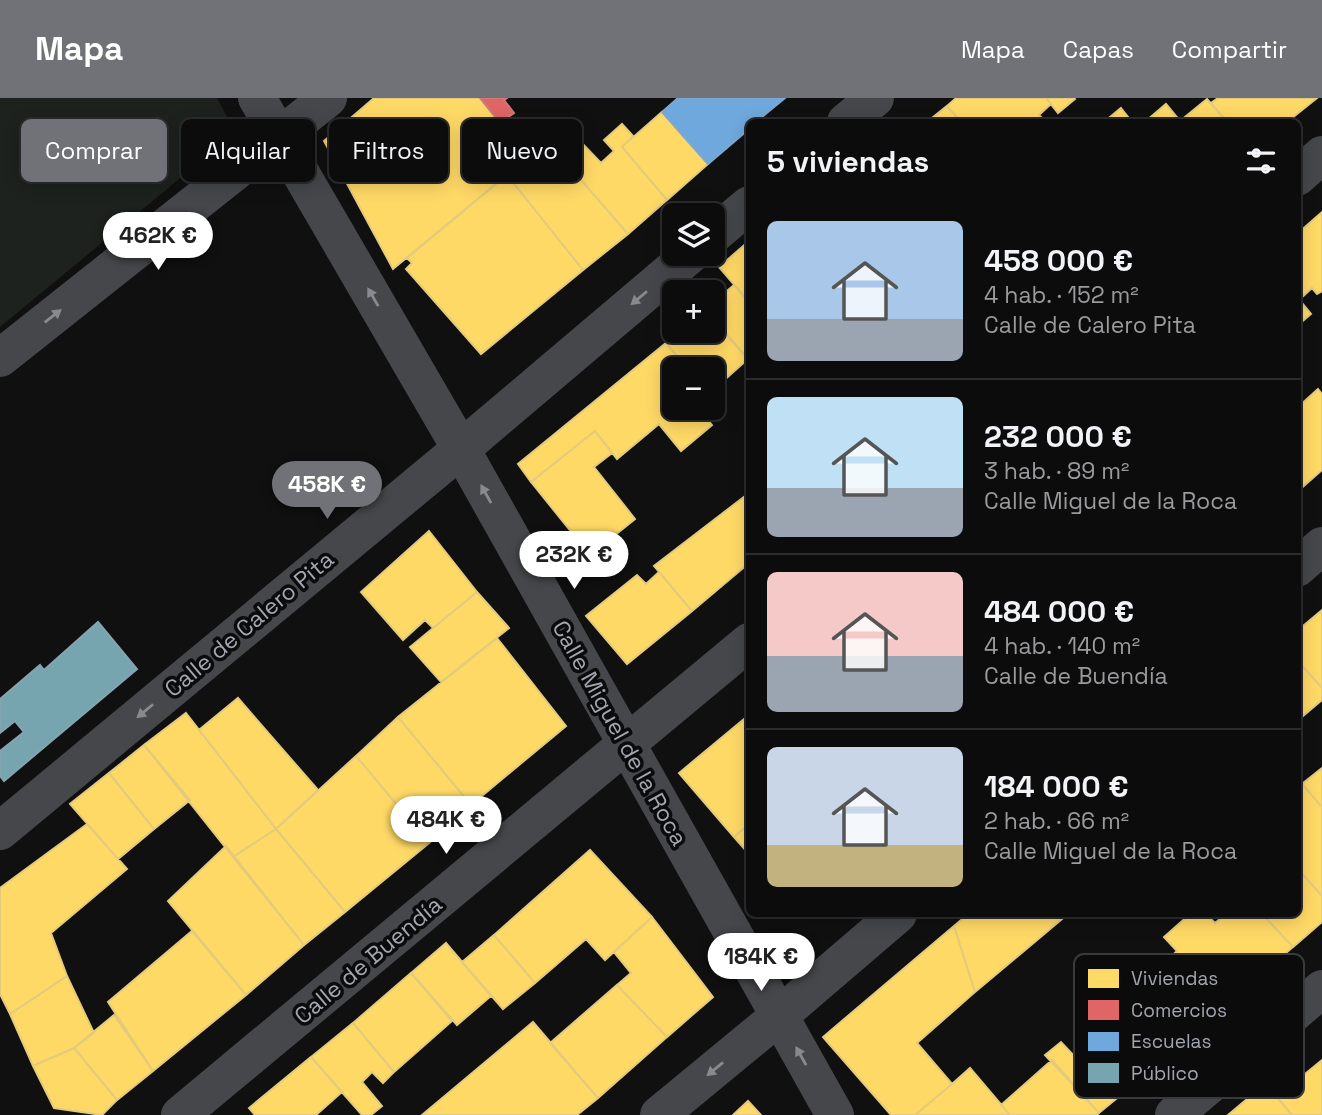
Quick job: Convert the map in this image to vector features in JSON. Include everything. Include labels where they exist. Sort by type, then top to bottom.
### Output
[{"type":"street","name":"Calle Miguel de la Roca","points":[[257,98],[269,119]]},
{"type":"street","points":[[302,119],[328,98]]},
{"type":"street","points":[[850,119],[875,98]]},
{"type":"street","points":[[1301,173],[1322,155]]},
{"type":"street","points":[[0,358],[223,182]]},
{"type":"street","name":"Calle Miguel de la Roca","points":[[305,182],[461,449],[835,1115]]},
{"type":"street","points":[[725,225],[746,208]]},
{"type":"street","name":"Calle de Calero Pita","points":[[0,831],[461,449],[677,266]]},
{"type":"street","points":[[1301,565],[1322,547]]},
{"type":"street","name":"Calle de Buendía","points":[[180,1115],[746,645]]},
{"type":"street","points":[[659,1115],[894,917]]},
{"type":"street","points":[[1304,1004],[1322,989]]},
{"type":"street","points":[[1174,1115],[1194,1098]]},
{"type":"shaded area","points":[[0,98],[217,98],[228,119],[181,119],[181,177],[0,327]]},
{"type":"building: Viviendas","points":[[374,98],[480,98],[496,119],[462,119],[462,182],[498,182],[393,269],[346,182],[448,182],[448,119],[350,119]]},
{"type":"building: Viviendas","points":[[956,98],[1046,98],[1051,104],[1039,115],[1043,119],[958,119],[947,106]]},
{"type":"building: Viviendas","points":[[1046,98],[1074,98],[1075,99],[1058,113]]},
{"type":"building: Viviendas","points":[[1218,98],[1317,98],[1291,119],[1224,119],[1211,103]]},
{"type":"building: Viviendas","points":[[1207,99],[1224,119],[1182,119]]},
{"type":"building: Viviendas","points":[[1166,104],[1178,119],[1148,119]]},
{"type":"building: Viviendas","points":[[947,106],[958,119],[931,119]]},
{"type":"building: Viviendas","points":[[1121,108],[1130,119],[1108,119]]},
{"type":"building: Viviendas","points":[[662,112],[708,164],[667,200],[622,147]]},
{"type":"building: Viviendas","points":[[622,124],[633,136],[622,147],[667,200],[628,234],[582,181],[582,143],[601,163],[614,151],[604,140]]},
{"type":"building: Viviendas","points":[[329,137],[329,150],[324,141]]},
{"type":"building: Viviendas","points":[[582,181],[628,234],[583,270],[513,182]]},
{"type":"building: Viviendas","points":[[499,182],[513,182],[583,270],[481,354],[406,269],[412,263],[407,258]]},
{"type":"building: Viviendas","points":[[1322,212],[1322,291],[1317,294],[1312,288],[1301,298],[1301,230]]},
{"type":"building: Viviendas","points":[[746,244],[746,298],[719,267],[725,266],[725,262]]},
{"type":"building: Viviendas","points":[[734,285],[746,299],[746,357],[725,333],[725,293]]},
{"type":"building: Viviendas","points":[[1301,302],[1311,314],[1301,323]]},
{"type":"building: Viviendas","points":[[725,333],[746,357],[746,361],[725,379],[725,357],[678,357],[666,343],[725,343]]},
{"type":"building: Viviendas","points":[[666,343],[678,357],[662,357],[662,420],[708,420],[712,425],[681,451],[659,424],[617,459],[595,431],[531,482],[518,464]]},
{"type":"building: Viviendas","points":[[1318,389],[1322,394],[1322,470],[1301,488],[1301,404]]},
{"type":"building: Viviendas","points":[[595,431],[612,453],[594,467],[635,519],[590,555],[531,482]]},
{"type":"building: Viviendas","points":[[746,495],[746,566],[692,611],[654,566]]},
{"type":"building: Viviendas","points":[[429,531],[477,592],[433,628],[425,620],[403,640],[361,592]]},
{"type":"building: Viviendas","points":[[659,572],[692,611],[627,664],[586,616],[637,575],[646,584]]},
{"type":"building: Viviendas","points":[[477,592],[509,628],[441,682],[410,647]]},
{"type":"building: Viviendas","points":[[1322,610],[1322,688],[1301,664],[1301,628]]},
{"type":"building: Viviendas","points":[[497,638],[566,726],[471,805],[398,717]]},
{"type":"building: Viviendas","points":[[1301,664],[1322,688],[1322,700],[1301,718]]},
{"type":"building: Viviendas","points":[[238,698],[318,790],[276,829],[199,730]]},
{"type":"building: Viviendas","points":[[186,713],[276,829],[233,857],[144,745]]},
{"type":"building: Viviendas","points":[[398,717],[471,805],[429,843],[356,756]]},
{"type":"building: Viviendas","points":[[746,717],[746,827],[734,837],[679,773]]},
{"type":"building: Viviendas","points":[[144,745],[190,800],[154,829],[109,773]]},
{"type":"building: Viviendas","points":[[356,756],[429,843],[345,912],[276,829]]},
{"type":"building: Viviendas","points":[[1322,768],[1322,807],[1302,784]]},
{"type":"building: Viviendas","points":[[109,773],[154,829],[118,859],[70,804]]},
{"type":"building: Viviendas","points":[[1301,785],[1322,807],[1322,896],[1301,872]]},
{"type":"building: Viviendas","points":[[87,824],[127,869],[51,933],[67,976],[10,1014],[0,994],[0,888]]},
{"type":"building: Viviendas","points":[[746,827],[746,851],[734,837]]},
{"type":"building: Viviendas","points":[[276,829],[345,912],[304,945],[233,857]]},
{"type":"building: Viviendas","points":[[226,846],[304,945],[246,995],[168,901]]},
{"type":"building: Viviendas","points":[[590,850],[652,917],[605,960],[586,939],[535,983],[494,935]]},
{"type":"building: Viviendas","points":[[1301,872],[1322,896],[1322,922],[1293,947],[1265,917],[1301,917]]},
{"type":"building: Viviendas","points":[[652,917],[713,997],[667,1037],[617,985],[631,973],[614,952]]},
{"type":"building: Viviendas","points":[[964,917],[1064,917],[975,992],[954,926]]},
{"type":"building: Viviendas","points":[[1187,917],[1209,917],[1215,923],[1222,917],[1265,917],[1293,947],[1285,954],[1174,954],[1177,951],[1164,937]]},
{"type":"building: Viviendas","points":[[954,926],[975,992],[917,1043],[952,1084],[915,1115],[891,1115],[823,1037]]},
{"type":"building: Viviendas","points":[[192,931],[246,995],[153,1071],[108,1002]]},
{"type":"building: Viviendas","points":[[494,935],[535,983],[503,1009],[462,962]]},
{"type":"building: Viviendas","points":[[446,943],[491,996],[457,1025],[411,973]]},
{"type":"building: Viviendas","points":[[411,973],[452,1021],[394,1072],[353,1023]]},
{"type":"building: Viviendas","points":[[67,976],[94,1033],[74,1048],[33,1066],[10,1014]]},
{"type":"building: Viviendas","points":[[617,985],[667,1037],[598,1098],[550,1043]]},
{"type":"building: Viviendas","points":[[114,1015],[153,1071],[117,1100],[74,1048]]},
{"type":"building: Viviendas","points":[[533,1022],[598,1098],[577,1115],[422,1115]]},
{"type":"building: Viviendas","points":[[353,1023],[394,1072],[383,1083],[372,1072],[362,1082],[382,1106],[371,1115],[362,1115],[311,1057]]},
{"type":"building: Viviendas","points":[[1061,1042],[1074,1056],[1074,1086],[1045,1055]]},
{"type":"building: Viviendas","points":[[74,1048],[117,1100],[102,1115],[54,1108],[33,1066]]},
{"type":"building: Viviendas","points":[[311,1057],[342,1092],[316,1115],[255,1115],[249,1108]]},
{"type":"building: Viviendas","points":[[1052,1060],[1074,1085],[1074,1098],[1086,1098],[1099,1113],[1010,1115],[1001,1105]]},
{"type":"building: Viviendas","points":[[1322,1060],[1322,1115],[1292,1115],[1278,1098],[1304,1098],[1304,1075]]},
{"type":"building: Viviendas","points":[[970,1068],[1010,1115],[915,1115],[952,1084]]},
{"type":"building: Viviendas","points":[[1085,1098],[1117,1098],[1099,1113]]},
{"type":"building: Viviendas","points":[[1248,1098],[1277,1098],[1292,1115],[1228,1115]]},
{"type":"building: Viviendas","points":[[748,1101],[761,1115],[733,1115]]},
{"type":"building: Comercios","points":[[480,98],[507,98],[504,100],[514,113],[506,119],[497,119]]},
{"type":"building: Escuelas","points":[[678,98],[785,98],[760,119],[746,119],[746,132],[708,164],[662,112]]},
{"type":"building: Público","points":[[98,622],[137,669],[4,781],[0,776],[0,751],[24,732],[15,721],[0,733],[0,699],[40,665],[44,670]]}]
